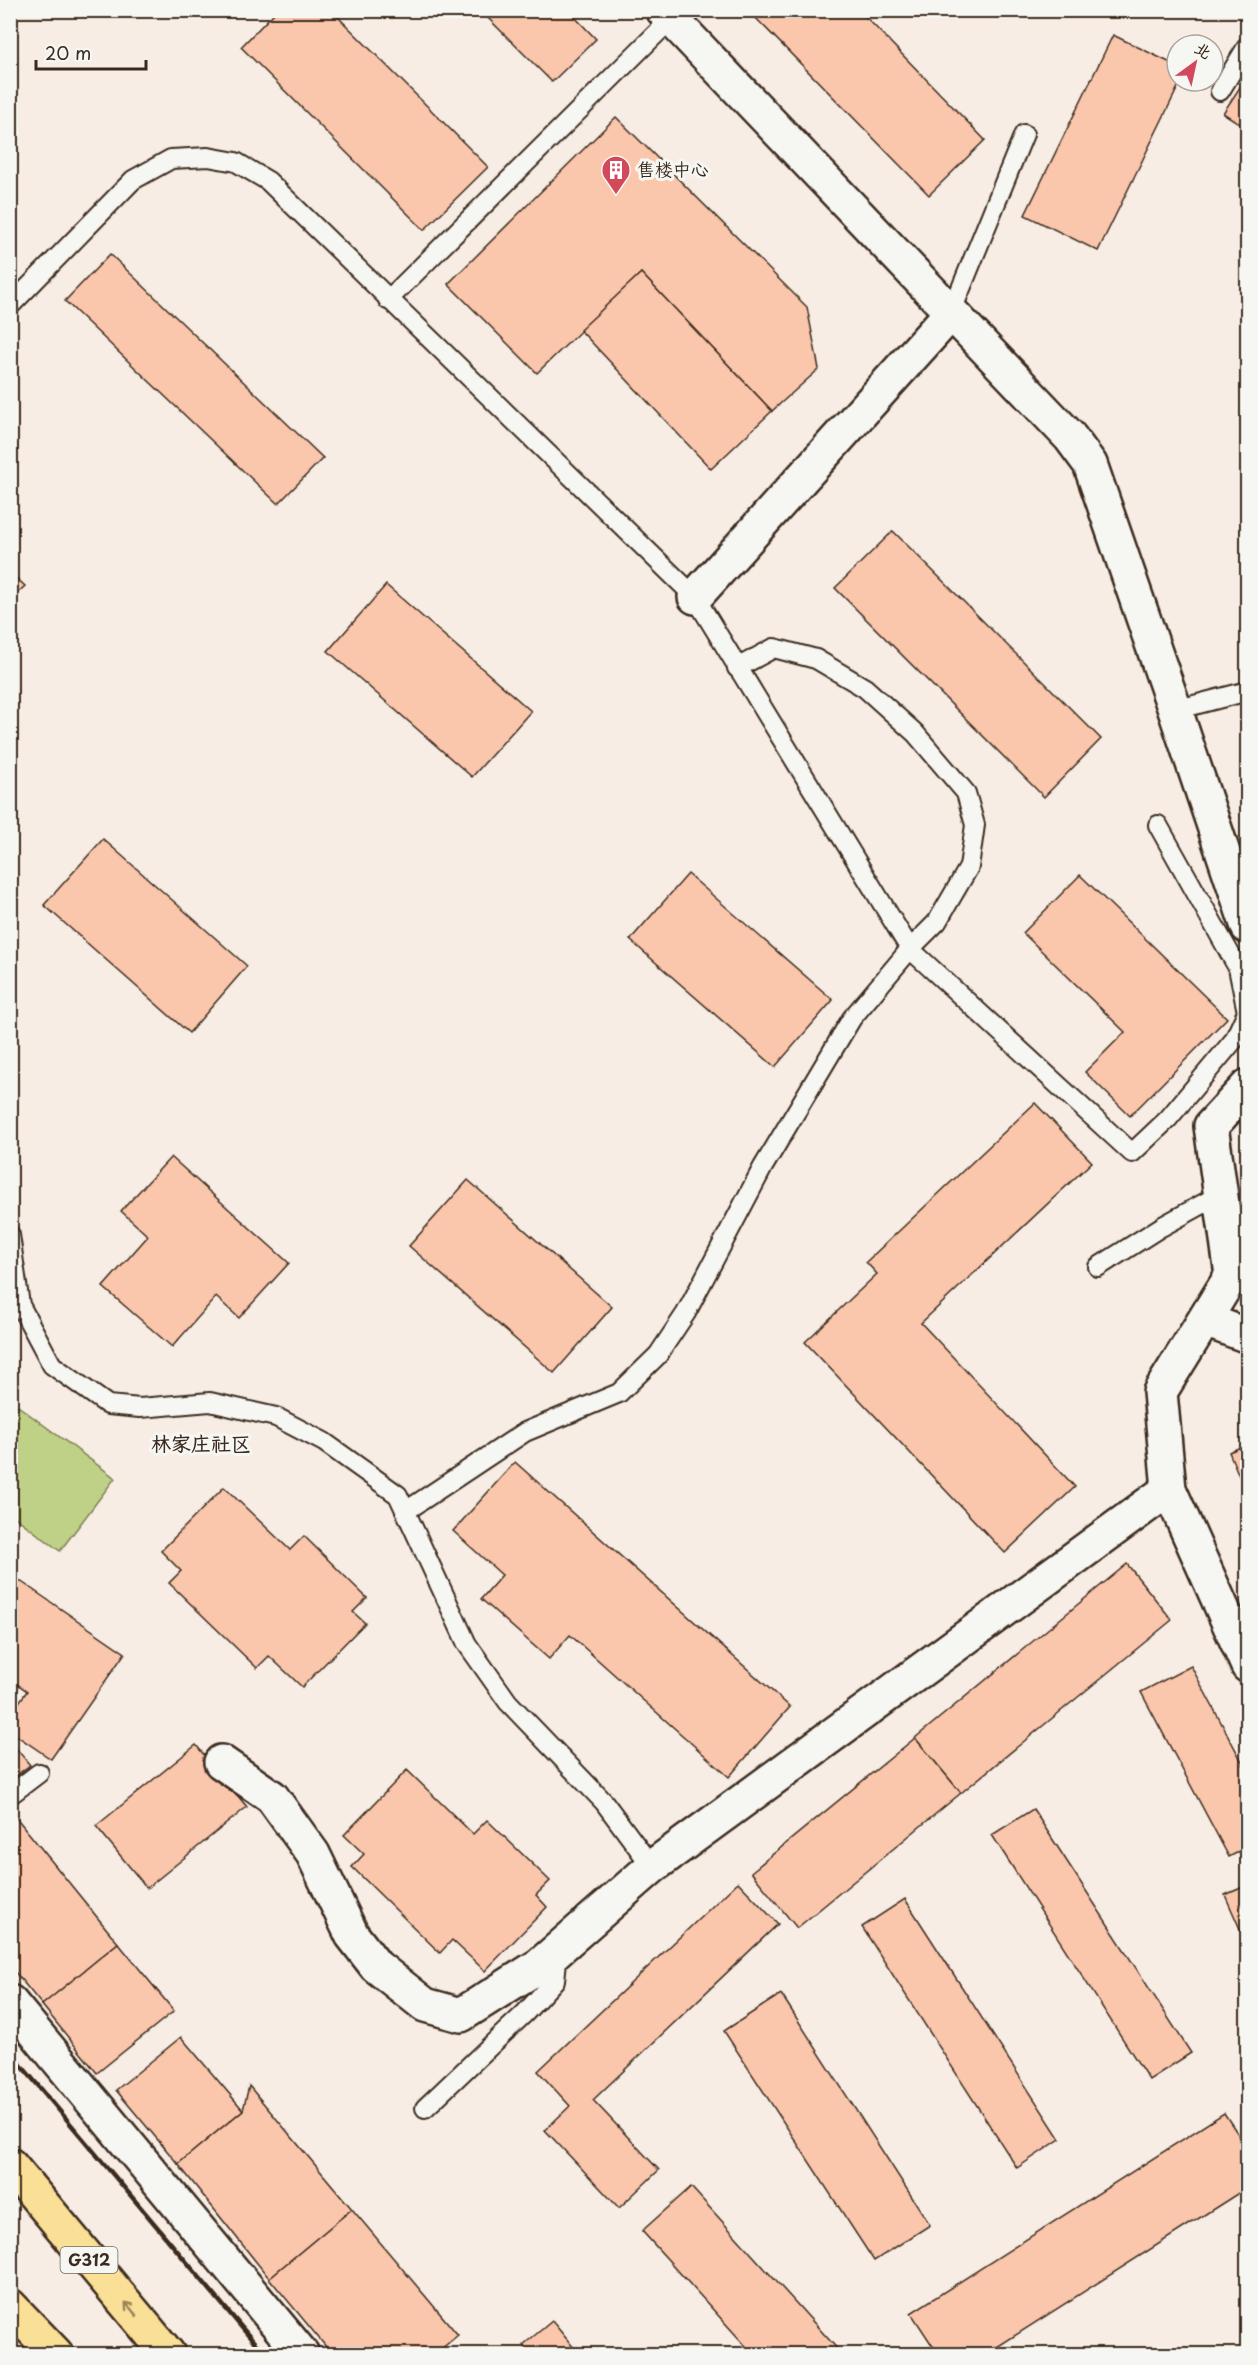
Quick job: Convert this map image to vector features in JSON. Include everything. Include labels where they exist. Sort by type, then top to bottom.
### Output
[{"type":"highway","name":"G312","points":[[10,2165],[168,2355]]},
{"type":"highway","points":[[10,2308],[42,2355]]},
{"type":"highway","points":[[10,2308],[56,2355]]},
{"type":"street","points":[[667,15],[1070,437],[1090,465],[1248,927]]},
{"type":"street","points":[[695,597],[951,313]]},
{"type":"street","points":[[1248,1086],[1211,1126],[1232,1275],[1160,1392],[1169,1489],[1248,1666]]},
{"type":"street","points":[[1205,1320],[1248,1336]]},
{"type":"street","points":[[221,1762],[272,1797],[313,1854],[352,1935],[376,1966],[425,2005],[461,2015],[540,1965],[652,1867],[1169,1489]]},
{"type":"street","points":[[10,2002],[302,2355]]},
{"type":"lane","points":[[388,300],[667,15]]},
{"type":"lane","points":[[1225,83],[1248,45]]},
{"type":"lane","points":[[951,313],[1024,134]]},
{"type":"lane","points":[[10,306],[133,180],[171,159],[208,157],[236,162],[268,181],[695,597],[910,950],[1132,1153],[1168,1119],[1234,1040],[1247,1012],[1238,968],[1158,825]]},
{"type":"lane","points":[[406,1511],[525,1432],[619,1393],[658,1355],[686,1313],[762,1167],[852,1018],[937,922],[969,867],[975,825],[966,793],[915,733],[865,688],[816,659],[774,648],[737,668]]},
{"type":"lane","points":[[1175,710],[1248,691]]},
{"type":"lane","points":[[1098,1267],[1161,1227],[1221,1194]]},
{"type":"lane","points":[[10,1235],[20,1305],[52,1365],[108,1405],[140,1408],[210,1402],[276,1417],[324,1442],[398,1495],[467,1644],[508,1702],[604,1802],[652,1867]]},
{"type":"lane","points":[[10,1795],[39,1773]]},
{"type":"lane","points":[[425,2108],[525,2013],[555,1980],[558,1949]]},
{"type":"green space","points":[[10,1400],[115,1478],[60,1551],[11,1514]]},
{"type":"building","points":[[277,10],[331,10],[488,167],[424,230],[241,47]]},
{"type":"building","points":[[480,10],[568,10],[596,39],[552,82]]},
{"type":"building","points":[[748,10],[859,10],[985,140],[929,195]]},
{"type":"building","points":[[1113,35],[1165,60],[1165,93],[1175,93],[1098,251],[1025,215]]},
{"type":"building","points":[[1248,75],[1248,129],[1223,113]]},
{"type":"building","name":"售楼中心","points":[[616,117],[807,307],[819,369],[772,411],[641,273],[537,373],[448,284]]},
{"type":"building","points":[[110,254],[323,458],[278,504],[65,301]]},
{"type":"building","points":[[641,273],[772,411],[711,469],[580,330]]},
{"type":"building","points":[[893,531],[1101,739],[1044,797],[835,588]]},
{"type":"building","points":[[10,572],[25,586],[10,600]]},
{"type":"building","points":[[386,585],[531,711],[472,777],[328,651]]},
{"type":"building","points":[[103,839],[247,966],[189,1033],[44,905]]},
{"type":"building","points":[[688,874],[833,1000],[775,1067],[630,940]]},
{"type":"building","points":[[1080,875],[1227,1018],[1130,1116],[1085,1072],[1125,1032],[1023,933]]},
{"type":"building","points":[[1035,1103],[1092,1162],[921,1323],[1075,1487],[1005,1553],[805,1342],[877,1274],[866,1262]]},
{"type":"building","points":[[171,1157],[289,1263],[239,1318],[216,1297],[172,1347],[103,1287],[148,1236],[121,1211]]},
{"type":"building","points":[[468,1180],[612,1307],[554,1373],[409,1246]]},
{"type":"building","points":[[1248,1444],[1248,1497],[1229,1452]]},
{"type":"building","points":[[515,1462],[790,1707],[729,1777],[570,1635],[549,1659],[481,1599],[502,1575],[453,1531]]},
{"type":"building","points":[[224,1487],[290,1550],[304,1536],[367,1598],[353,1612],[365,1623],[302,1687],[269,1656],[257,1668],[169,1583],[181,1571],[161,1551]]},
{"type":"building","points":[[1127,1564],[1172,1620],[961,1793],[915,1738]]},
{"type":"building","points":[[10,1574],[125,1653],[51,1759],[10,1731],[10,1715],[27,1691],[10,1679]]},
{"type":"building","points":[[1191,1666],[1248,1773],[1248,1847],[1229,1857],[1141,1692]]},
{"type":"building","points":[[915,1738],[961,1793],[797,1928],[751,1872]]},
{"type":"building","points":[[10,1741],[30,1765],[10,1780]]},
{"type":"building","points":[[196,1745],[247,1807],[147,1888],[96,1826]]},
{"type":"building","points":[[407,1770],[473,1834],[487,1820],[550,1881],[536,1895],[547,1907],[485,1971],[452,1940],[440,1953],[352,1867],[364,1854],[344,1835]]},
{"type":"building","points":[[1033,1809],[1191,2053],[1149,2080],[992,1835]]},
{"type":"building","points":[[10,1810],[118,1943],[42,2005],[10,1966]]},
{"type":"building","points":[[738,1882],[778,1924],[593,2100],[659,2170],[619,2208],[545,2130],[570,2106],[538,2071]]},
{"type":"building","points":[[1248,1885],[1248,1947],[1225,1895]]},
{"type":"building","points":[[905,1899],[1060,2139],[1017,2168],[862,1927]]},
{"type":"building","points":[[118,1943],[174,2011],[97,2073],[42,2005]]},
{"type":"building","points":[[781,1994],[930,2225],[874,2261],[724,2031]]},
{"type":"building","points":[[181,2037],[243,2110],[178,2164],[116,2090]]},
{"type":"building","points":[[249,2086],[352,2209],[269,2278],[178,2164],[243,2110]]},
{"type":"building","points":[[1224,2113],[1248,2149],[1248,2187],[986,2354],[938,2354],[911,2313]]},
{"type":"building","points":[[691,2187],[842,2354],[753,2354],[642,2231]]},
{"type":"building","points":[[352,2209],[458,2335],[435,2354],[332,2354],[269,2278]]},
{"type":"building","points":[[552,2321],[579,2354],[530,2354],[523,2345]]},
{"type":"railway","points":[[10,2052],[264,2354]]},
{"type":"place","name":"售楼中心","points":[[616,196]]},
{"type":"district","name":"林家庄社区","points":[[201,1444]]}]
